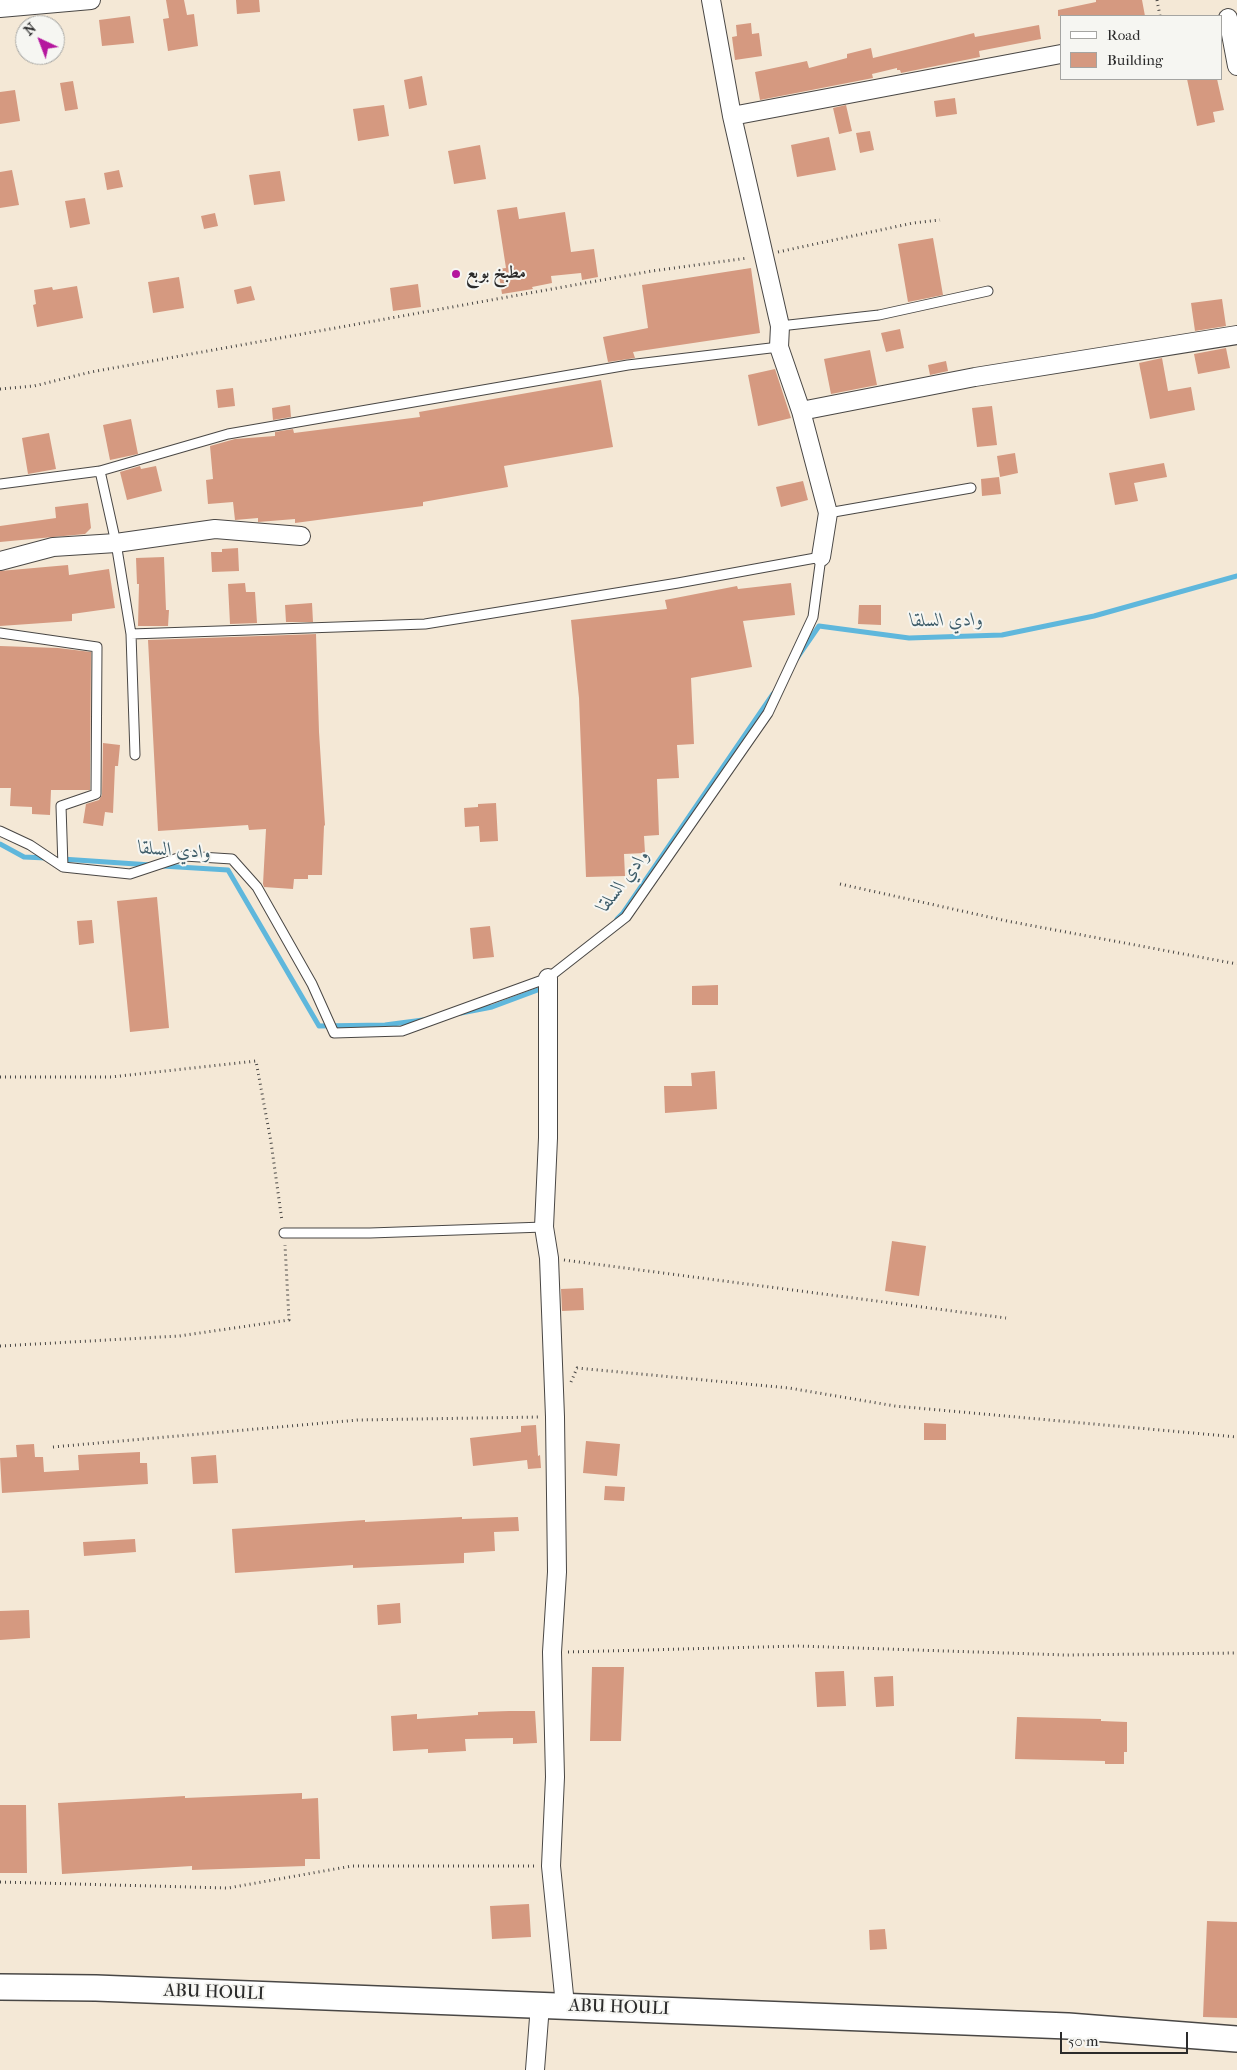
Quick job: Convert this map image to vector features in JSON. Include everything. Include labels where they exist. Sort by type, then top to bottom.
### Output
[{"type":"street","points":[[711,0],[732,116],[780,326],[778,347],[801,411],[828,514],[821,556]]},
{"type":"street","points":[[0,8],[82,1]]},
{"type":"street","points":[[1228,18],[1237,66]]},
{"type":"street","points":[[732,116],[1060,54]]},
{"type":"street","points":[[801,411],[975,377],[1237,335]]},
{"type":"street","points":[[0,560],[54,547],[116,543],[215,529],[301,536]]},
{"type":"street","points":[[548,978],[548,1138],[544,1227],[548,1258],[555,1417],[557,1572],[552,1652],[555,1777],[551,1866],[565,2005]]},
{"type":"street","name":"ABU HOULI","points":[[0,1987],[96,1988],[1058,2025],[1237,2039]]},
{"type":"street","points":[[536,2070],[540,2005]]},
{"type":"lane","points":[[780,326],[879,315],[988,291]]},
{"type":"lane","points":[[0,484],[100,471],[228,434],[628,366],[778,347]]},
{"type":"lane","points":[[100,471],[116,543],[131,634],[135,755]]},
{"type":"lane","points":[[828,514],[970,488]]},
{"type":"lane","points":[[0,831],[30,845],[63,867],[130,874],[184,856],[232,859],[257,887],[312,984],[334,1033],[402,1031],[548,978],[626,917],[768,712],[814,617],[821,556],[678,584],[426,624],[131,634]]},
{"type":"lane","points":[[0,632],[97,647],[96,794],[61,806],[63,867]]},
{"type":"lane","points":[[284,1233],[370,1233],[544,1227]]},
{"type":"path","points":[[1157,0],[1160,15]]},
{"type":"path","points":[[0,389],[34,386],[91,372],[652,271],[764,256],[913,223],[940,220]]},
{"type":"path","points":[[840,884],[1008,921],[1237,964]]},
{"type":"path","points":[[0,1077],[111,1077],[256,1061],[271,1142],[284,1233],[289,1320],[179,1336],[0,1346]]},
{"type":"path","points":[[548,1258],[1006,1318]]},
{"type":"path","points":[[570,1384],[577,1368],[789,1388],[895,1406],[1237,1437]]},
{"type":"path","points":[[53,1447],[358,1420],[555,1417]]},
{"type":"path","points":[[552,1652],[798,1646],[1065,1655],[1237,1654]]},
{"type":"path","points":[[0,1882],[228,1888],[352,1866],[551,1866]]},
{"type":"building","points":[[166,0],[184,0],[187,15],[194,14],[198,46],[168,51],[163,19],[169,18]]},
{"type":"building","points":[[236,0],[259,0],[260,12],[237,14]]},
{"type":"building","points":[[1096,0],[1142,0],[1145,15],[1058,16],[1058,10],[1096,2]]},
{"type":"building","points":[[130,16],[134,43],[102,46],[99,20]]},
{"type":"building","points":[[751,23],[752,34],[759,33],[762,56],[735,60],[732,37],[737,36],[736,25]]},
{"type":"building","points":[[1039,25],[1041,39],[979,51],[980,57],[901,73],[897,68],[872,74],[873,78],[760,100],[755,72],[807,61],[809,68],[847,58],[847,54],[871,48],[873,58],[974,33],[975,37]]},
{"type":"building","points":[[422,76],[427,105],[409,109],[404,80]]},
{"type":"building","points":[[1187,80],[1217,80],[1224,110],[1213,112],[1215,122],[1197,126]]},
{"type":"building","points":[[73,81],[78,109],[65,111],[60,83]]},
{"type":"building","points":[[15,90],[20,121],[0,124],[0,92]]},
{"type":"building","points":[[955,98],[957,114],[936,117],[934,101]]},
{"type":"building","points":[[384,105],[389,136],[358,141],[353,109]]},
{"type":"building","points":[[846,105],[852,131],[839,134],[833,108]]},
{"type":"building","points":[[870,131],[874,150],[860,153],[856,133]]},
{"type":"building","points":[[829,137],[836,170],[797,177],[791,145]]},
{"type":"building","points":[[480,145],[486,179],[454,184],[448,151]]},
{"type":"building","points":[[12,170],[19,205],[0,208],[0,172]]},
{"type":"building","points":[[119,170],[123,187],[107,190],[104,173]]},
{"type":"building","points":[[280,171],[285,201],[254,205],[249,175]]},
{"type":"building","points":[[85,198],[90,224],[70,228],[65,201]]},
{"type":"building","points":[[517,207],[519,219],[565,212],[571,252],[594,249],[598,277],[582,280],[581,273],[551,276],[552,283],[532,287],[533,289],[502,294],[498,269],[506,268],[497,210]]},
{"type":"building","points":[[215,213],[218,226],[204,229],[201,216]]},
{"type":"building","points":[[933,238],[943,295],[908,302],[898,244]]},
{"type":"building","points":[[751,268],[760,333],[633,352],[635,358],[608,362],[603,337],[648,328],[642,285]]},
{"type":"building","points":[[179,277],[184,308],[153,313],[148,282]]},
{"type":"building","points":[[418,284],[421,307],[393,311],[390,288]]},
{"type":"building","points":[[77,286],[83,318],[37,327],[33,305],[36,304],[34,290],[52,287],[53,290]]},
{"type":"building","points":[[251,286],[255,300],[237,304],[234,290]]},
{"type":"building","points":[[1222,299],[1226,326],[1195,331],[1191,303]]},
{"type":"building","points":[[900,329],[904,348],[886,352],[881,333]]},
{"type":"building","points":[[1226,348],[1230,368],[1198,374],[1194,354]]},
{"type":"building","points":[[870,350],[877,385],[831,394],[824,359]]},
{"type":"building","points":[[1162,358],[1168,391],[1191,387],[1195,410],[1150,419],[1139,363]]},
{"type":"building","points":[[946,361],[948,371],[930,375],[928,365]]},
{"type":"building","points":[[775,369],[791,418],[758,426],[748,375]]},
{"type":"building","points":[[601,380],[613,447],[504,466],[508,487],[423,502],[423,506],[295,523],[295,519],[258,522],[258,518],[235,520],[233,502],[208,504],[206,480],[213,479],[210,446],[235,439],[275,436],[275,432],[293,429],[294,433],[420,417],[419,412]]},
{"type":"building","points":[[233,388],[235,406],[218,408],[216,390]]},
{"type":"building","points":[[290,405],[291,417],[273,420],[272,408]]},
{"type":"building","points":[[992,406],[997,445],[977,447],[972,408]]},
{"type":"building","points":[[131,419],[138,454],[110,460],[103,425]]},
{"type":"building","points":[[49,433],[56,469],[28,474],[22,438]]},
{"type":"building","points":[[1015,453],[1018,473],[1000,477],[997,456]]},
{"type":"building","points":[[1164,463],[1167,477],[1134,483],[1138,501],[1115,505],[1109,473]]},
{"type":"building","points":[[140,466],[141,469],[156,466],[162,491],[127,500],[120,472]]},
{"type":"building","points":[[999,477],[1001,494],[982,496],[981,479]]},
{"type":"building","points":[[803,481],[808,500],[781,507],[776,487]]},
{"type":"building","points":[[88,503],[91,528],[85,534],[0,542],[0,526],[56,518],[55,507]]},
{"type":"building","points":[[238,548],[239,571],[212,572],[211,552],[222,552],[222,549]]},
{"type":"building","points":[[164,557],[166,610],[169,610],[168,626],[138,626],[139,584],[137,584],[136,558]]},
{"type":"building","points":[[68,565],[69,575],[109,569],[115,608],[72,614],[72,621],[0,626],[0,571]]},
{"type":"building","points":[[245,583],[246,592],[255,592],[257,623],[230,624],[228,584]]},
{"type":"building","points":[[791,583],[795,615],[743,621],[752,667],[691,678],[694,744],[677,745],[679,778],[657,779],[659,835],[644,836],[645,853],[624,854],[625,876],[586,877],[579,698],[571,620],[667,609],[665,600],[737,586],[738,589]]},
{"type":"building","points":[[312,603],[313,622],[286,622],[285,605]]},
{"type":"building","points":[[859,605],[881,605],[881,625],[858,624]]},
{"type":"building","points":[[316,634],[319,732],[325,825],[322,875],[308,875],[308,879],[294,879],[293,889],[264,887],[266,829],[249,830],[248,825],[158,831],[148,640]]},
{"type":"building","points":[[0,646],[58,648],[91,652],[90,790],[51,790],[50,815],[32,814],[32,807],[10,806],[11,788],[0,788]]},
{"type":"building","points":[[103,743],[120,745],[118,766],[115,766],[113,813],[105,812],[103,826],[83,823],[86,804],[99,800],[102,795]]},
{"type":"building","points":[[496,803],[498,841],[480,842],[479,826],[465,827],[464,808],[478,807],[478,804]]},
{"type":"building","points":[[157,897],[169,1028],[130,1032],[117,901]]},
{"type":"building","points":[[92,920],[94,943],[79,945],[77,921]]},
{"type":"building","points":[[490,926],[494,957],[473,959],[470,928]]},
{"type":"building","points":[[718,985],[718,1005],[692,1005],[692,986]]},
{"type":"building","points":[[715,1071],[717,1109],[665,1113],[664,1086],[692,1086],[691,1073]]},
{"type":"building","points":[[892,1241],[926,1246],[919,1296],[885,1291]]},
{"type":"building","points":[[583,1288],[584,1310],[562,1311],[561,1289]]},
{"type":"building","points":[[924,1423],[946,1424],[946,1440],[924,1440]]},
{"type":"building","points":[[536,1425],[538,1456],[540,1455],[541,1468],[528,1469],[527,1460],[473,1466],[470,1438],[521,1432],[521,1426]]},
{"type":"building","points":[[586,1441],[620,1444],[617,1476],[583,1473]]},
{"type":"building","points":[[34,1444],[35,1457],[43,1457],[44,1472],[79,1470],[78,1455],[140,1452],[140,1463],[147,1463],[148,1484],[2,1493],[0,1458],[17,1457],[16,1445]]},
{"type":"building","points":[[216,1455],[218,1483],[193,1484],[191,1457]]},
{"type":"building","points":[[605,1486],[625,1487],[624,1501],[604,1500]]},
{"type":"building","points":[[462,1517],[462,1519],[518,1517],[519,1531],[494,1532],[495,1551],[464,1553],[464,1563],[353,1568],[353,1565],[235,1573],[232,1529],[365,1520],[365,1522]]},
{"type":"building","points":[[135,1539],[136,1552],[84,1556],[83,1542]]},
{"type":"building","points":[[400,1603],[401,1623],[378,1625],[377,1605]]},
{"type":"building","points":[[29,1610],[30,1638],[0,1640],[0,1611]]},
{"type":"building","points":[[592,1667],[624,1667],[621,1741],[590,1741]]},
{"type":"building","points":[[844,1671],[846,1706],[817,1707],[815,1672]]},
{"type":"building","points":[[893,1676],[894,1706],[876,1707],[874,1677]]},
{"type":"building","points":[[535,1711],[537,1743],[513,1744],[513,1738],[465,1739],[466,1751],[428,1753],[428,1749],[393,1751],[391,1716],[417,1714],[417,1719],[478,1715],[478,1712]]},
{"type":"building","points":[[1017,1717],[1101,1719],[1101,1721],[1127,1722],[1127,1752],[1124,1752],[1124,1764],[1105,1764],[1105,1761],[1015,1759]]},
{"type":"building","points":[[302,1793],[302,1799],[318,1798],[320,1859],[305,1859],[305,1866],[192,1870],[192,1866],[62,1874],[58,1803],[185,1796],[185,1798]]},
{"type":"building","points":[[0,1805],[26,1805],[27,1873],[0,1873]]},
{"type":"building","points":[[529,1904],[531,1937],[492,1939],[490,1906]]},
{"type":"building","points":[[1207,1921],[1237,1922],[1237,2018],[1203,2017]]},
{"type":"building","points":[[885,1929],[887,1949],[870,1950],[869,1930]]},
{"type":"waterway","name":"وادي السلقا","points":[[797,658],[819,626],[909,638],[1002,635],[1094,616],[1237,576]]},
{"type":"waterway","name":"وادي السلقا","points":[[617,919],[623,913],[773,694]]},
{"type":"waterway","name":"وادي السلقا","points":[[0,844],[24,857],[46,858]]},
{"type":"waterway","name":"وادي السلقا","points":[[62,859],[151,865]]},
{"type":"waterway","name":"وادي السلقا","points":[[162,866],[228,870],[319,1026],[385,1025],[423,1020]]},
{"type":"waterway","name":"وادي السلقا","points":[[461,1013],[492,1007],[543,988]]},
{"type":"place","name":"مطبخ بوبع","points":[[456,274]]}]
